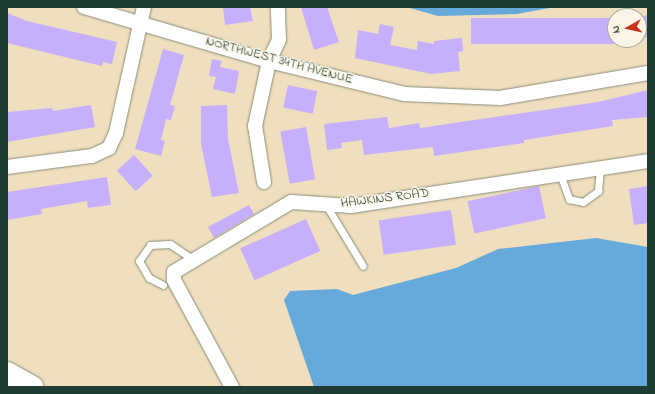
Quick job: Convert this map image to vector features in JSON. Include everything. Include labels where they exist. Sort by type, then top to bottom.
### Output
[{"type":"highway","points":[[7,373],[32,387]]},
{"type":"street","name":"NORTHWEST 34TH AVENUE","points":[[84,7],[269,61],[404,94],[500,98],[648,73]]},
{"type":"street","points":[[7,167],[92,156],[109,148],[116,133],[143,23],[144,7]]},
{"type":"street","points":[[264,182],[255,126],[269,61],[279,40],[278,7]]},
{"type":"street","name":"HAWKINS ROAD","points":[[232,387],[174,280],[174,272],[192,259],[291,202],[351,206],[648,161]]},
{"type":"lane","points":[[560,174],[569,199],[584,202],[598,191],[600,168]]},
{"type":"lane","points":[[326,205],[363,266]]},
{"type":"lane","points":[[163,285],[149,278],[139,261],[150,245],[170,244],[192,259]]},
{"type":"water","points":[[406,7],[555,7],[517,14],[438,16]]},
{"type":"water","points":[[596,238],[648,247],[648,387],[314,387],[284,300],[290,291],[337,289],[353,295],[456,268],[498,249]]},
{"type":"building","points":[[223,7],[250,7],[253,21],[225,25]]},
{"type":"building","points":[[301,7],[327,7],[339,42],[314,50]]},
{"type":"building","points":[[7,13],[27,21],[117,42],[112,64],[103,62],[102,66],[7,43]]},
{"type":"building","points":[[647,15],[648,15],[647,37]]},
{"type":"building","points":[[471,18],[607,18],[607,44],[471,44]]},
{"type":"building","points":[[380,24],[394,27],[390,45],[417,50],[418,41],[434,44],[434,41],[462,38],[463,51],[458,52],[460,71],[431,74],[355,58],[358,30],[378,34]]},
{"type":"building","points":[[163,49],[184,55],[170,105],[175,106],[171,120],[166,119],[161,140],[165,141],[161,156],[135,149]]},
{"type":"building","points":[[212,59],[222,61],[220,67],[239,71],[235,94],[213,89],[216,77],[209,76]]},
{"type":"building","points":[[288,85],[317,91],[313,114],[283,107]]},
{"type":"building","points":[[648,90],[648,117],[612,120],[613,126],[524,140],[524,143],[434,156],[433,147],[364,155],[362,140],[341,143],[342,148],[327,150],[324,124],[387,117],[389,128],[419,123],[420,128],[598,102]]},
{"type":"building","points":[[91,105],[95,127],[7,142],[7,112],[52,108],[53,111]]},
{"type":"building","points":[[227,105],[228,139],[239,193],[212,197],[201,144],[201,106]]},
{"type":"building","points":[[306,127],[315,179],[290,184],[280,132]]},
{"type":"building","points":[[134,155],[153,176],[136,191],[117,170]]},
{"type":"building","points":[[107,177],[111,205],[88,208],[87,201],[41,209],[42,214],[7,220],[7,192]]},
{"type":"building","points":[[539,186],[546,218],[474,233],[468,201]]},
{"type":"building","points":[[648,186],[648,223],[634,225],[629,189]]},
{"type":"building","points":[[249,205],[254,214],[214,238],[208,227]]},
{"type":"building","points":[[451,210],[456,245],[384,255],[379,220]]},
{"type":"building","points":[[306,219],[320,251],[254,280],[240,248]]}]
